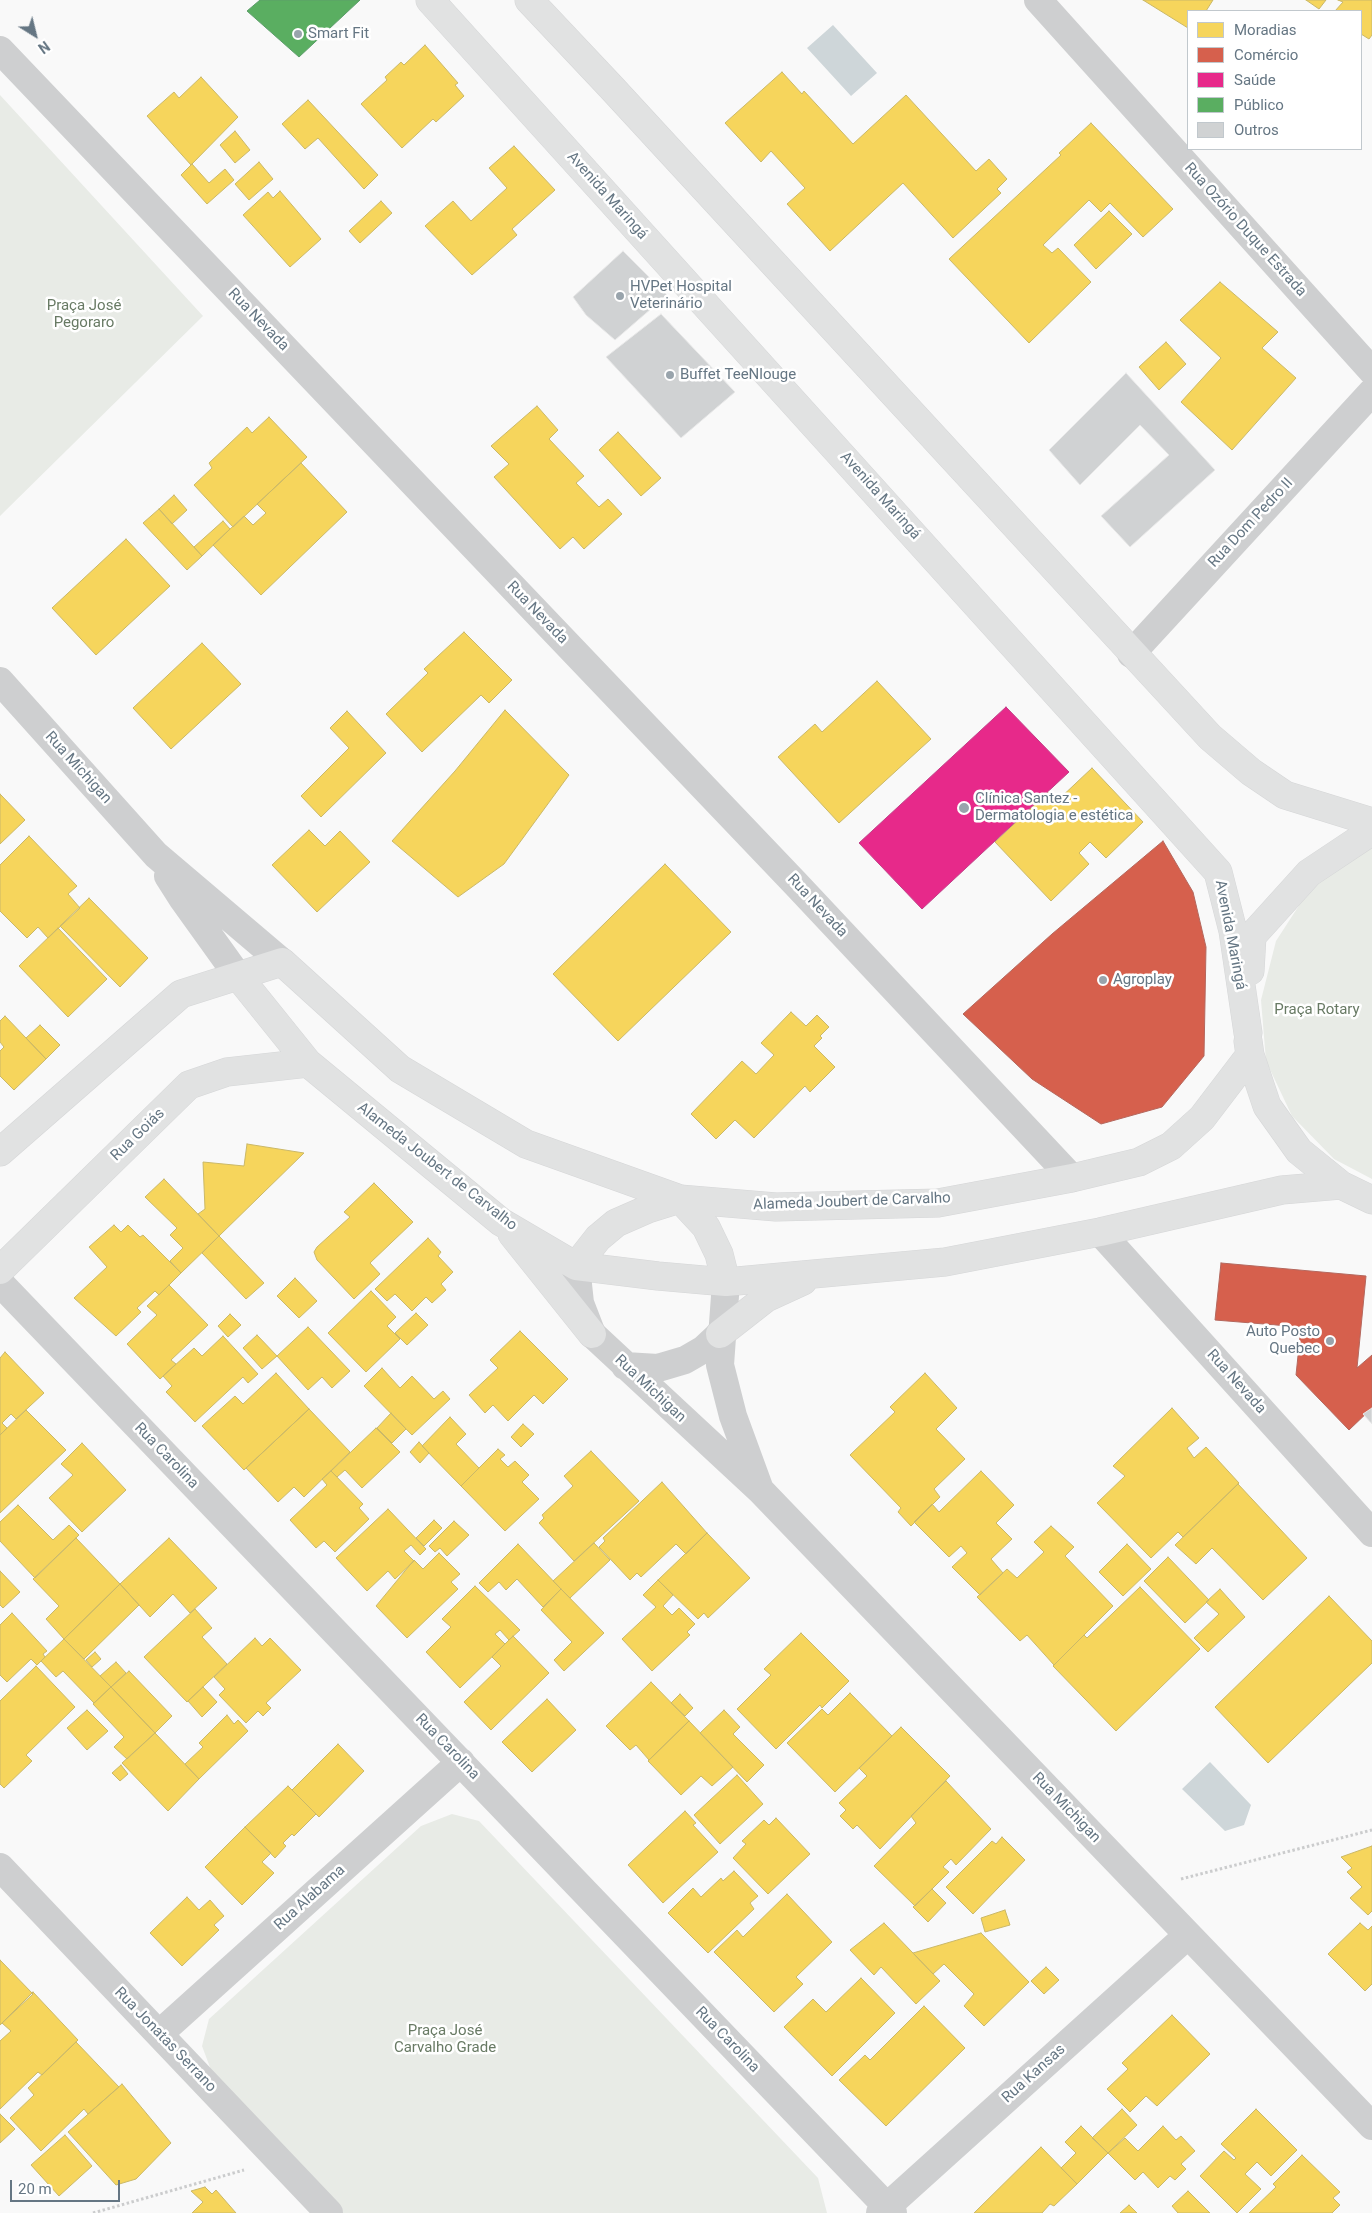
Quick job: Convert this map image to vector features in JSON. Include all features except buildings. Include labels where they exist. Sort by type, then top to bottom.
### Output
[{"type":"main road","name":"Avenida Maringá","points":[[430,0],[1218,872],[1233,931],[1249,1044]]},
{"type":"main road","points":[[528,0],[611,87],[1131,654],[1210,737],[1251,772],[1285,795],[1372,822]]},
{"type":"main road","points":[[1372,831],[1309,873],[1252,936],[1249,1044],[1267,1106],[1299,1151],[1341,1185],[1372,1200]]},
{"type":"main road","points":[[0,1152],[181,994],[282,962]]},
{"type":"main road","name":"Alameda Joubert de Carvalho","points":[[282,962],[400,1069],[526,1144],[680,1199],[776,1207],[938,1202],[1072,1178],[1139,1162],[1171,1146],[1202,1118],[1249,1044]]},
{"type":"main road","name":"Alameda Joubert de Carvalho","points":[[238,976],[308,1063],[501,1222],[576,1266],[726,1282],[945,1262],[1100,1232],[1282,1190],[1341,1185]]},
{"type":"main road","name":"Rua Goiás","points":[[0,1270],[189,1085],[227,1072],[308,1063]]},
{"type":"main road","points":[[576,1266],[598,1238],[616,1222],[680,1199],[706,1227],[719,1254],[726,1282]]},
{"type":"main road","points":[[501,1222],[592,1334]]},
{"type":"main road","points":[[720,1334],[766,1298],[820,1272]]},
{"type":"street","name":"Rua Ozório Duque Estrada","points":[[1038,0],[1372,371]]},
{"type":"street","name":"Rua Nevada","points":[[0,50],[761,847],[1072,1178]]},
{"type":"street","name":"Rua Dom Pedro II","points":[[1131,654],[1372,392]]},
{"type":"street","name":"Rua Michigan","points":[[0,681],[156,855],[282,962]]},
{"type":"street","name":"Rua Michigan","points":[[156,855],[182,898],[238,976]]},
{"type":"street","name":"Rua Nevada","points":[[1100,1232],[1372,1533]]},
{"type":"street","name":"Rua Michigan","points":[[576,1266],[580,1303],[592,1334],[761,1491],[1372,2126]]},
{"type":"street","name":"Rua Michigan","points":[[726,1282],[720,1334],[720,1365],[733,1416],[761,1491]]},
{"type":"street","name":"Rua Carolina","points":[[0,1283],[461,1762],[887,2211]]},
{"type":"street","points":[[625,1366],[658,1368],[685,1360],[704,1350],[720,1334]]},
{"type":"street","name":"Rua Alabama","points":[[159,2034],[461,1762]]},
{"type":"street","name":"Rua Jonatas Serrano","points":[[0,1867],[329,2213]]},
{"type":"street","name":"Rua Kansas","points":[[887,2211],[1188,1935]]},
{"type":"path","points":[[1144,1888],[1372,1830]]},
{"type":"path","points":[[93,2213],[278,2160]]},
{"type":"green space","name":"Praça José Pegoraro","points":[[0,95],[203,316],[0,516]]},
{"type":"green space","name":"Praça Rotary","points":[[1372,848],[1372,1179],[1334,1159],[1292,1116],[1266,1061],[1261,1000],[1276,941],[1309,890],[1357,853]]},
{"type":"green space","name":"Praça José Carvalho Grade","points":[[452,1814],[479,1821],[818,2178],[827,2213],[343,2213],[214,2078],[202,2046],[209,2019],[421,1826]]},
{"type":"shaded area","points":[[833,25],[877,73],[851,96],[807,48]]},
{"type":"shaded area","points":[[1210,1762],[1251,1805],[1244,1825],[1225,1831],[1182,1789]]},
{"type":"place","name":"Smart Fit","points":[[298,34]]},
{"type":"place","name":"HVPet Hospital Veterinário","points":[[620,296]]},
{"type":"place","name":"Buffet TeeNlouge","points":[[670,375]]},
{"type":"place","name":"Clínica Santez - Dermatologia e estética","points":[[964,808]]},
{"type":"place","name":"Agroplay","points":[[1103,980]]},
{"type":"place","name":"Auto Posto Quebec","points":[[1330,1341]]}]
